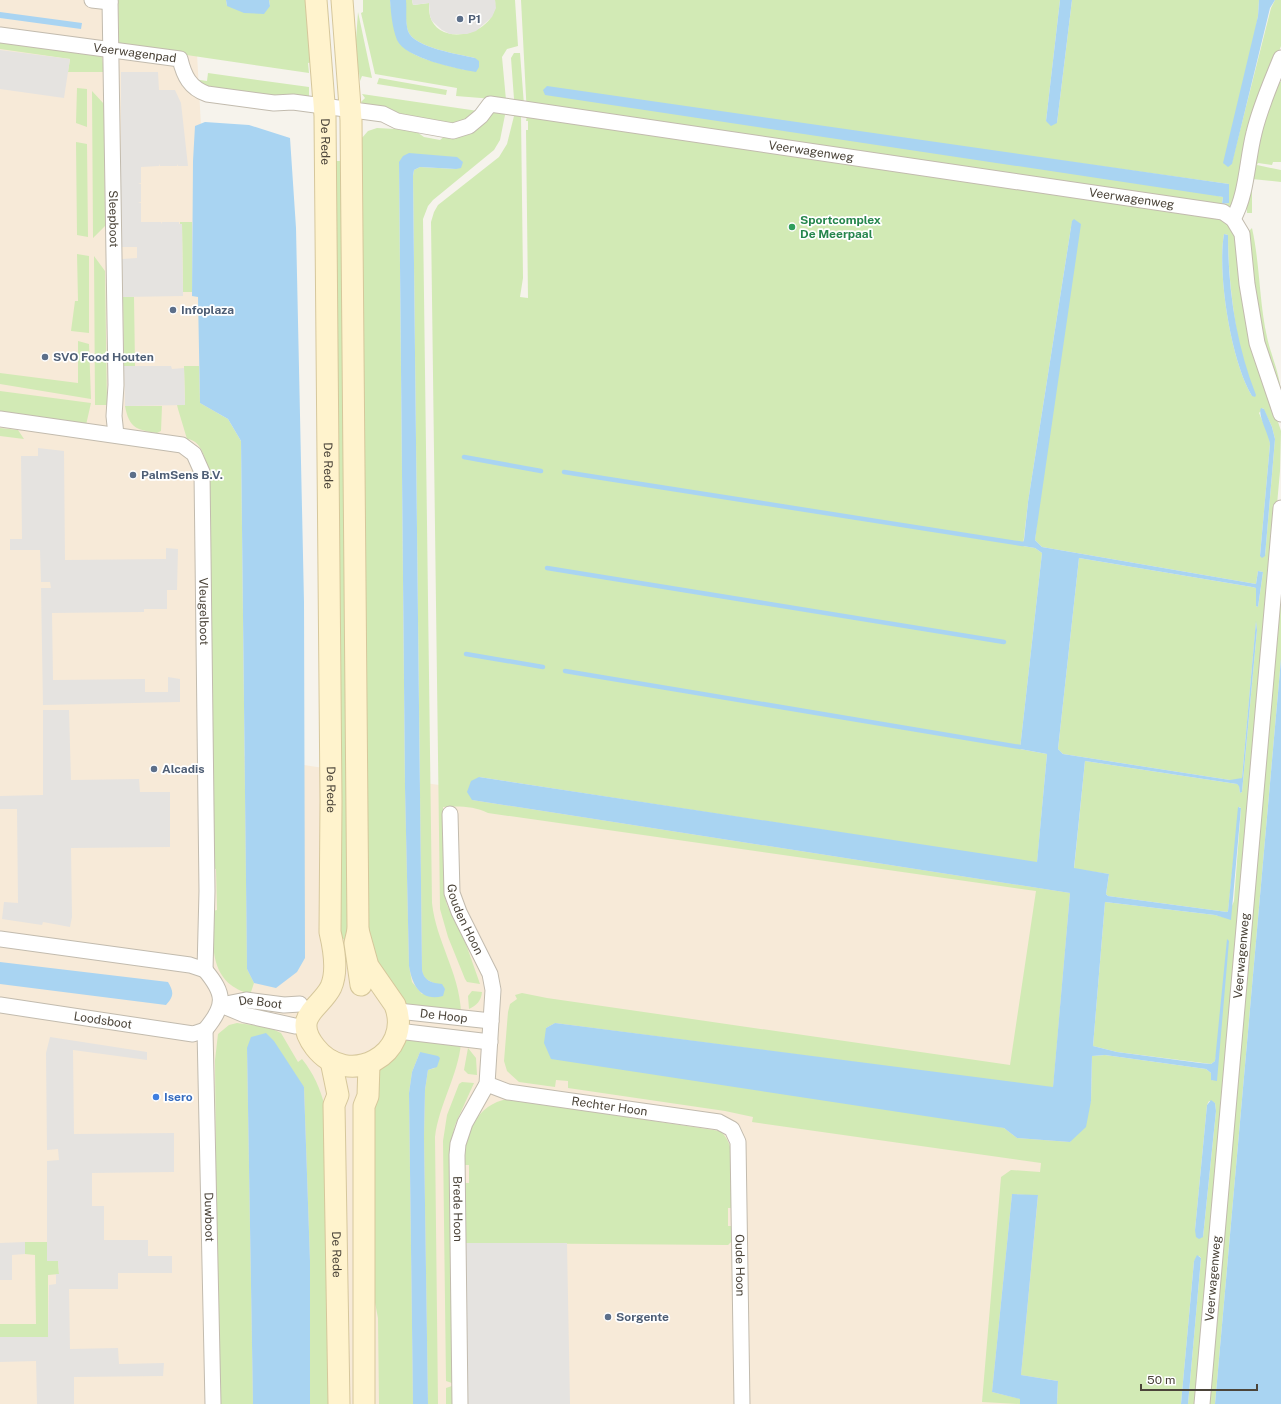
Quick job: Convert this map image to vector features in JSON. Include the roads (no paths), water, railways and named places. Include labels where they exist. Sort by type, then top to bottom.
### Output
[{"type":"main road","name":"De Rede","points":[[316,0],[324,111],[331,802],[330,932],[335,950],[328,981]]},
{"type":"main road","points":[[342,0],[351,115],[358,930],[355,943],[367,980]]},
{"type":"main road","points":[[367,980],[392,998],[392,1043],[383,1054],[363,1065],[326,1065],[301,1028],[296,1014],[300,1004],[309,992],[328,981],[367,980]]},
{"type":"main road","points":[[301,1028],[309,1014],[330,988],[328,981]]},
{"type":"main road","points":[[364,1404],[364,1106],[368,1096],[363,1065],[366,1051],[381,1038],[386,1022],[393,1017]]},
{"type":"main road","name":"De Rede","points":[[326,1065],[338,1095],[334,1105],[339,1404]]},
{"type":"street","points":[[92,0],[110,1]]},
{"type":"street","name":"Sleepboot","points":[[110,1],[116,385],[114,416],[116,435]]},
{"type":"street","name":"Veerwagenpad","points":[[0,35],[180,59],[183,74],[202,92],[274,104],[293,102],[324,111]]},
{"type":"street","points":[[1281,58],[1255,130],[1241,205],[1233,218],[1242,234],[1247,284],[1258,343],[1281,414]]},
{"type":"street","name":"Veerwagenweg","points":[[324,111],[351,115],[383,124],[397,121],[453,131],[470,126],[481,116],[490,104],[1223,212],[1233,218]]},
{"type":"street","name":"Vleugelboot","points":[[0,419],[182,445],[194,454],[202,472],[207,891],[205,970]]},
{"type":"street","name":"Veerwagenweg","points":[[1202,1404],[1281,508]]},
{"type":"street","name":"Gouden Hoon","points":[[450,814],[452,893],[461,917],[490,974],[493,990],[491,1020]]},
{"type":"street","points":[[0,939],[190,964],[205,970]]},
{"type":"street","name":"De Boot","points":[[205,970],[217,985],[221,1005],[217,1016],[206,1030]]},
{"type":"street","name":"De Boot","points":[[221,1005],[246,1000],[284,1005],[300,1004]]},
{"type":"street","name":"Loodsboot","points":[[0,1005],[193,1034],[206,1030]]},
{"type":"street","name":"De Boot","points":[[221,1005],[245,1016],[276,1020],[301,1028]]},
{"type":"street","name":"De Hoop","points":[[393,1017],[491,1020]]},
{"type":"street","name":"De Hoop","points":[[393,1017],[490,1042]]},
{"type":"street","name":"Brede Hoon","points":[[460,1404],[457,1154],[458,1144],[465,1123],[487,1084],[491,1020]]},
{"type":"street","name":"Duwboot","points":[[206,1030],[213,1404]]},
{"type":"street","name":"Rechter Hoon","points":[[487,1084],[508,1092],[719,1122],[732,1129]]},
{"type":"street","name":"Oude Hoon","points":[[732,1129],[738,1142],[742,1404]]},
{"type":"water","points":[[226,0],[269,0],[270,6],[264,14],[244,13],[227,6]]},
{"type":"water","points":[[390,0],[406,0],[407,27],[412,37],[428,46],[475,58],[479,61],[479,67],[476,72],[432,62],[410,52],[402,46],[397,40],[394,30]]},
{"type":"water","points":[[1060,0],[1072,0],[1057,123],[1051,126],[1046,121]]},
{"type":"water","points":[[1259,0],[1275,0],[1270,8],[1232,164],[1228,167],[1223,163],[1258,16]]},
{"type":"water","points":[[0,12],[82,23],[81,29],[0,18]]},
{"type":"water","points":[[547,86],[1229,184],[1229,203],[1222,204],[1223,197],[545,95],[543,90]]},
{"type":"water","points":[[205,122],[249,125],[290,138],[296,228],[304,602],[305,958],[297,972],[276,988],[254,983],[247,969],[241,441],[228,419],[200,403],[198,297],[192,296],[193,161],[195,126]]},
{"type":"water","points":[[409,153],[457,157],[463,162],[461,168],[456,169],[420,167],[414,170],[413,176],[422,970],[427,979],[432,982],[442,984],[445,989],[443,996],[435,997],[423,994],[418,990],[412,979],[409,966],[405,788],[399,162],[403,156]]},
{"type":"water","points":[[1074,219],[1081,224],[1035,540],[1042,547],[1256,584],[1258,571],[1263,572],[1258,607],[1256,606],[1256,588],[1079,558],[1058,749],[1063,754],[1230,780],[1242,778],[1256,621],[1257,630],[1242,792],[1240,793],[1239,786],[1237,784],[1085,761],[1074,868],[1109,874],[1106,894],[1108,896],[1227,912],[1238,807],[1241,808],[1231,920],[1215,915],[1105,902],[1093,1046],[1117,1052],[1200,1063],[1211,1064],[1215,1061],[1227,939],[1229,941],[1217,1081],[1211,1080],[1211,1073],[1206,1069],[1105,1055],[1092,1056],[1091,1101],[1086,1127],[1070,1142],[1017,1138],[1004,1128],[551,1059],[544,1043],[546,1028],[555,1023],[1053,1087],[1070,893],[472,800],[467,792],[471,781],[479,777],[1037,862],[1047,754],[1020,749],[1042,553],[1035,548],[1023,546],[1023,542],[1072,221]]},
{"type":"water","points":[[1224,234],[1228,235],[1228,256],[1234,316],[1243,356],[1256,395],[1255,397],[1252,396],[1244,381],[1232,340],[1222,271]]},
{"type":"water","points":[[1261,408],[1264,409],[1272,427],[1275,439],[1265,556],[1262,558],[1260,556],[1270,444],[1262,420],[1260,411]]},
{"type":"water","points":[[1281,659],[1281,1404],[1215,1404]]},
{"type":"water","points":[[0,962],[168,982],[172,996],[166,1005],[0,984]]},
{"type":"water","points":[[266,1033],[274,1041],[304,1087],[310,1261],[310,1404],[253,1404],[247,1048],[251,1037]]},
{"type":"water","points":[[420,1052],[438,1056],[440,1058],[437,1067],[428,1070],[425,1090],[424,1137],[428,1404],[413,1404],[409,1093],[412,1072]]},
{"type":"water","points":[[1211,1100],[1215,1103],[1216,1111],[1203,1237],[1199,1239],[1196,1237],[1195,1230],[1207,1105]]},
{"type":"water","points":[[1012,1194],[1038,1195],[1021,1375],[1058,1381],[1057,1404],[1020,1404],[1020,1399],[992,1392]]},
{"type":"water","points":[[1197,1255],[1201,1258],[1188,1404],[1181,1404],[1194,1261]]},
{"type":"waterway","points":[[464,457],[541,471]]},
{"type":"waterway","points":[[564,472],[1023,544]]},
{"type":"waterway","points":[[547,568],[1004,642]]},
{"type":"waterway","points":[[466,654],[543,667]]},
{"type":"waterway","points":[[565,671],[1020,747]]},
{"type":"place","name":"P1","points":[[460,19]]},
{"type":"place","name":"Sportcomplex De Meerpaal","points":[[792,227]]},
{"type":"place","name":"Infoplaza","points":[[173,310]]},
{"type":"place","name":"SVO Food Houten","points":[[45,357]]},
{"type":"place","name":"PalmSens B.V.","points":[[133,475]]},
{"type":"place","name":"Alcadis","points":[[154,769]]},
{"type":"place","name":"Isero","points":[[156,1097]]},
{"type":"place","name":"Sorgente","points":[[608,1317]]}]
